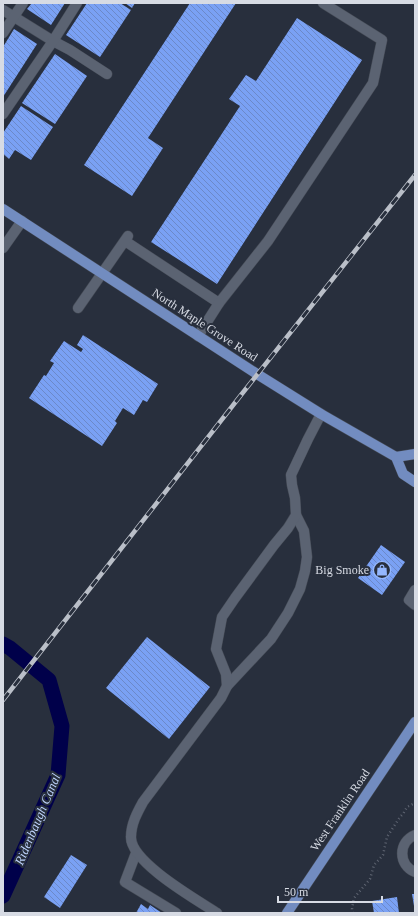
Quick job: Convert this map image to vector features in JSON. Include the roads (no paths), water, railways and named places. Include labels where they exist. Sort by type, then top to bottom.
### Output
[{"type":"main road","name":"North Maple Grove Road","points":[[3,209],[321,414],[396,457]]},
{"type":"main road","points":[[415,454],[396,457],[403,474],[415,482]]},
{"type":"main road","name":"West Franklin Road","points":[[287,913],[415,722]]},
{"type":"street","points":[[3,33],[23,3]]},
{"type":"street","points":[[3,114],[77,3]]},
{"type":"street","points":[[198,336],[219,303],[268,241],[373,83],[382,40],[323,3]]},
{"type":"street","points":[[3,10],[107,74]]},
{"type":"street","points":[[3,248],[22,221]]},
{"type":"street","points":[[78,308],[127,238],[219,303]]},
{"type":"street","points":[[217,913],[171,884],[153,870],[136,853],[130,838],[134,820],[143,802],[221,698],[227,686],[271,639],[288,613],[300,589],[307,557],[304,531],[296,515],[291,475],[321,414]]},
{"type":"street","points":[[227,686],[226,674],[216,649],[222,617],[296,515]]},
{"type":"street","points":[[415,590],[409,600],[415,604]]},
{"type":"street","points":[[415,834],[406,841],[402,853],[406,866],[415,872]]},
{"type":"street","points":[[136,853],[125,882],[176,913]]},
{"type":"waterway","name":"Ridenbaugh Canal","points":[[3,644],[49,680],[62,726],[58,775],[3,896]]},
{"type":"railway","points":[[3,700],[415,175]]},
{"type":"place","name":"Big Smoke","points":[[382,570]]}]
